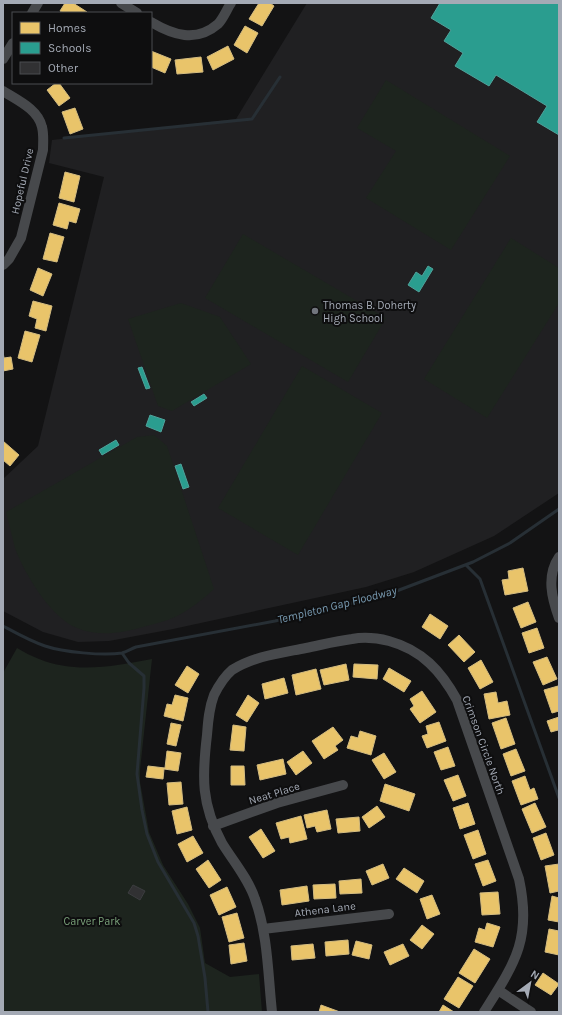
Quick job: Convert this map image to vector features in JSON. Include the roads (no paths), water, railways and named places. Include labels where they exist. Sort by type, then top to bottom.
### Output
[{"type":"street","points":[[33,12],[38,3]]},
{"type":"street","points":[[121,3],[135,12]]},
{"type":"street","points":[[152,23],[166,31],[180,36],[194,35],[207,31],[219,24],[232,3]]},
{"type":"street","points":[[3,59],[12,45]]},
{"type":"street","name":"Hopeful Drive","points":[[3,91],[30,109],[37,116],[42,127],[43,150],[21,238],[9,260],[3,265]]},
{"type":"street","points":[[559,558],[552,573],[550,586],[553,603],[559,618]]},
{"type":"street","name":"Crimson Circle North","points":[[272,1012],[263,929],[255,898],[250,887],[222,844],[208,813],[203,782],[203,764],[210,710],[214,696],[221,683],[231,671],[244,664],[262,657],[353,639],[370,638],[388,641],[421,656],[435,668],[447,683],[457,700],[519,879],[523,896],[524,913],[522,940],[513,963],[484,1012]]},
{"type":"street","name":"Neat Place","points":[[213,826],[277,803],[343,785]]},
{"type":"street","name":"Athena Lane","points":[[263,929],[389,914]]},
{"type":"street","points":[[498,990],[531,1012]]},
{"type":"waterway","points":[[64,138],[252,119],[280,77]]},
{"type":"waterway","name":"Templeton Gap Floodway","points":[[3,626],[23,637],[45,646],[83,653],[114,654],[122,653],[136,647],[275,621],[386,595],[473,562],[510,543],[559,509]]},
{"type":"waterway","points":[[466,565],[480,579],[559,798]]},
{"type":"waterway","name":"Templeton Gap Floodway","points":[[122,653],[129,663],[144,676],[137,774],[147,834],[158,862],[194,923],[198,936],[205,978],[208,1012]]},
{"type":"place","name":"Thomas B. Doherty High School","points":[[315,311]]},
{"type":"park label","name":"Carver Park","points":[[92,921]]}]
